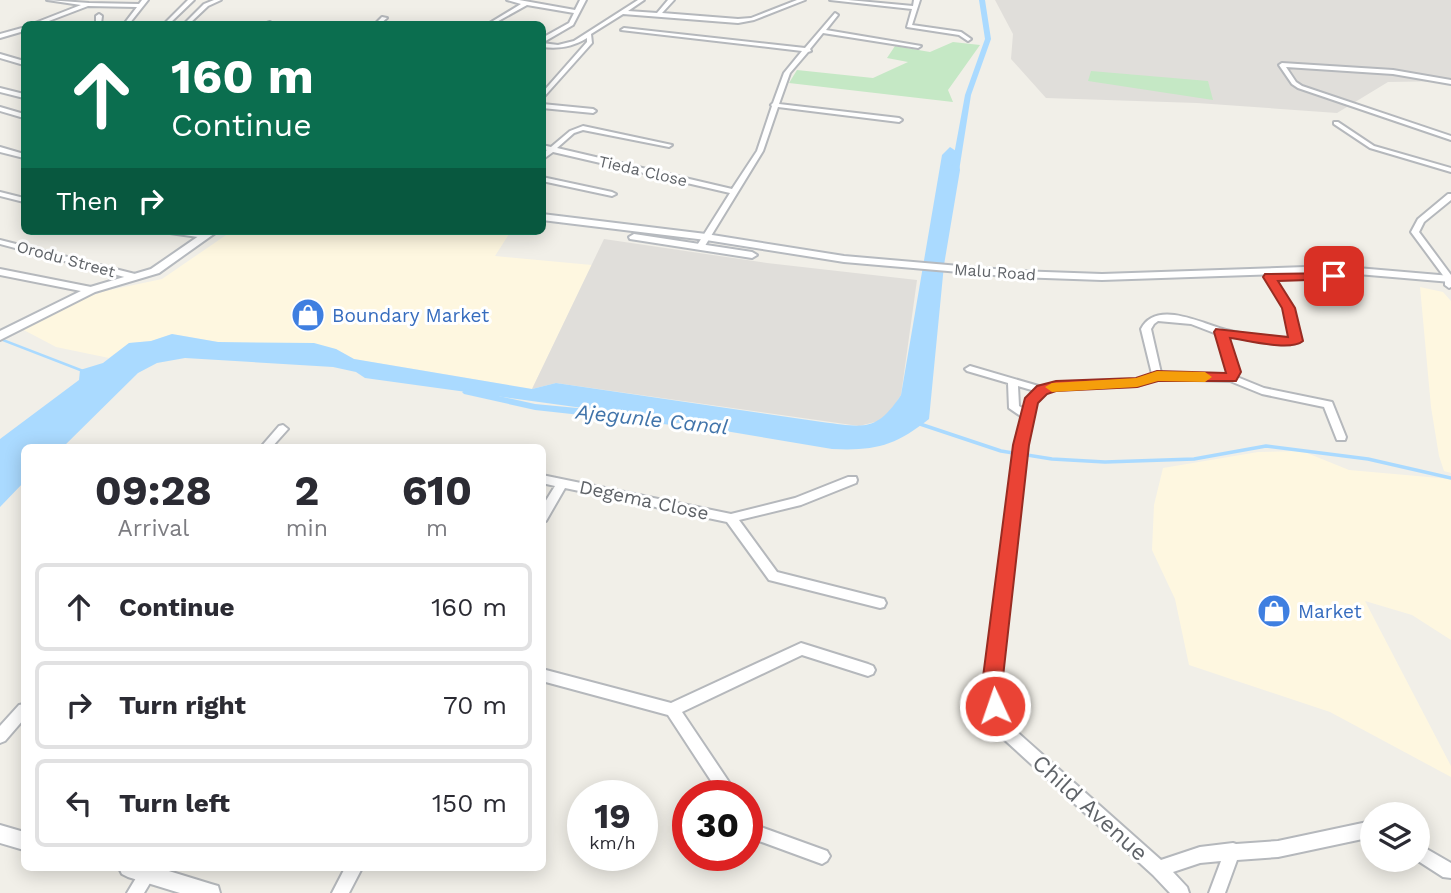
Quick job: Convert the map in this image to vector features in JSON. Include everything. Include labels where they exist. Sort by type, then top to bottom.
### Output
[{"type":"main road","name":"Malu Road","points":[[546,218],[703,242],[768,258],[1094,284],[1365,270],[1450,282]]},
{"type":"main road","name":"Malu Road","points":[[546,226],[703,242]]},
{"type":"main road","points":[[0,336],[91,290],[155,271],[208,235]]},
{"type":"main road","name":"Malu Road","points":[[1221,276],[1367,277],[1450,282]]},
{"type":"street","points":[[50,0],[89,5],[140,6]]},
{"type":"street","points":[[45,21],[101,0]]},
{"type":"street","points":[[129,21],[145,0]]},
{"type":"street","points":[[169,21],[191,0]]},
{"type":"street","points":[[189,21],[206,5],[218,0]]},
{"type":"street","points":[[510,0],[578,12]]},
{"type":"street","points":[[539,6],[545,0]]},
{"type":"street","points":[[546,41],[565,29],[583,0]]},
{"type":"street","points":[[546,44],[558,47],[589,35],[641,0]]},
{"type":"street","points":[[658,15],[671,0]]},
{"type":"street","points":[[623,12],[738,21],[752,19],[802,0]]},
{"type":"street","points":[[833,0],[914,8]]},
{"type":"street","points":[[917,0],[909,26],[958,33],[968,38]]},
{"type":"street","points":[[495,21],[526,2]]},
{"type":"street","points":[[703,242],[760,151],[787,73],[809,50],[835,15]]},
{"type":"street","points":[[99,16],[99,21]]},
{"type":"street","points":[[380,21],[384,18]]},
{"type":"street","points":[[0,36],[21,30]]},
{"type":"street","points":[[624,30],[809,50]]},
{"type":"street","points":[[823,31],[918,46]]},
{"type":"street","points":[[546,88],[590,42],[589,35]]},
{"type":"street","points":[[0,56],[21,62]]},
{"type":"street","points":[[1451,82],[1393,72],[1282,65],[1300,88],[1451,138]]},
{"type":"street","points":[[0,90],[21,95]]},
{"type":"street","points":[[775,105],[898,120]]},
{"type":"street","points":[[546,106],[593,111]]},
{"type":"street","points":[[0,110],[21,115]]},
{"type":"street","points":[[1336,123],[1371,146],[1451,170]]},
{"type":"street","points":[[546,155],[572,132],[583,128],[669,145]]},
{"type":"street","name":"Tieda Close","points":[[546,148],[734,192]]},
{"type":"street","points":[[0,149],[21,155]]},
{"type":"street","points":[[546,180],[612,194]]},
{"type":"street","points":[[0,194],[21,199]]},
{"type":"street","points":[[1450,282],[1415,232],[1421,221],[1447,204],[1451,196]]},
{"type":"street","name":"Orodu Street","points":[[0,242],[132,276]]},
{"type":"street","points":[[0,272],[91,290]]},
{"type":"street","points":[[1157,376],[1146,329],[1149,322],[1158,318],[1211,326],[1221,332],[1296,341],[1288,308],[1270,277]]},
{"type":"street","points":[[1221,332],[1234,372],[1231,378]]},
{"type":"street","points":[[970,369],[1042,390],[1056,386],[1137,383],[1157,376],[1231,378],[1262,391],[1328,404],[1341,437]]},
{"type":"street","points":[[1013,382],[1014,408],[1027,415]]},
{"type":"street","name":"Child Avenue","points":[[1042,390],[1031,401],[1021,445],[993,677],[995,706],[1002,728],[1159,869],[1181,893]]},
{"type":"street","points":[[269,444],[283,429]]},
{"type":"street","name":"Degema Close","points":[[546,480],[731,518],[773,576],[880,603]]},
{"type":"street","points":[[731,518],[797,502],[852,480]]},
{"type":"street","points":[[546,511],[562,483]]},
{"type":"street","points":[[546,676],[672,710],[801,649],[868,670]]},
{"type":"street","points":[[672,710],[719,780]]},
{"type":"street","points":[[0,736],[21,713]]},
{"type":"street","points":[[1159,869],[1200,855],[1278,849],[1360,832]]},
{"type":"street","points":[[0,834],[21,840]]},
{"type":"street","points":[[763,835],[822,856]]},
{"type":"street","points":[[1217,893],[1233,851]]},
{"type":"street","points":[[1430,859],[1449,871]]},
{"type":"street","points":[[140,871],[211,893]]},
{"type":"street","points":[[341,893],[352,871]]},
{"type":"street","points":[[135,893],[148,873]]},
{"type":"shaded area","points":[[995,0],[1451,0],[1451,81],[1388,82],[1337,113],[1197,103],[1046,98],[1011,59],[1013,34]]},
{"type":"shaded area","name":"Boundary Market","points":[[226,235],[508,235],[495,256],[592,265],[532,389],[354,359],[336,349],[218,342],[172,334],[151,341],[129,343],[109,358],[56,347],[20,328],[105,291],[162,279]]},
{"type":"shaded area","points":[[604,239],[767,263],[917,280],[901,395],[890,412],[879,421],[859,426],[556,383],[532,389]]},
{"type":"shaded area","points":[[1420,287],[1443,292],[1451,301],[1451,473],[1444,471],[1439,456],[1431,407]]},
{"type":"shaded area","name":"Market","points":[[1302,451],[1349,470],[1451,479],[1451,640],[1412,615],[1365,601],[1451,766],[1451,777],[1330,712],[1189,665],[1175,599],[1152,550],[1154,505],[1163,468],[1258,452]]},
{"type":"green space","points":[[953,42],[980,45],[948,90],[953,102],[789,83],[797,70],[873,78],[908,62],[887,58],[895,46],[930,52]]},
{"type":"green space","points":[[1091,71],[1208,81],[1213,100],[1088,81]]},
{"type":"water","points":[[950,147],[956,151],[960,170],[944,265],[929,419],[895,441],[873,448],[832,449],[612,412],[365,378],[356,372],[333,367],[185,358],[157,363],[138,373],[66,444],[21,444],[21,485],[0,507],[0,439],[79,380],[80,370],[103,363],[129,343],[151,341],[172,334],[218,342],[314,343],[336,349],[354,359],[532,389],[556,383],[836,424],[868,425],[884,416],[901,395],[942,155]]},
{"type":"waterway","name":"Ajegunle Canal","points":[[955,171],[968,95],[988,39],[982,0]]},
{"type":"waterway","points":[[0,339],[83,371]]},
{"type":"waterway","name":"Ajegunle Canal","points":[[467,392],[535,407],[672,421]]},
{"type":"waterway","points":[[920,424],[1001,451],[1052,459],[1105,462],[1194,459],[1266,446],[1368,459],[1451,478]]},
{"type":"slow traffic","points":[[1052,387],[1137,383],[1157,376],[1205,377]]},
{"type":"place","name":"Boundary Market","points":[[308,315]]},
{"type":"place","name":"Market","points":[[1274,611]]},
{"type":"route","points":[[995,706],[993,677],[1021,445],[1031,401],[1042,390],[1056,386],[1137,383],[1157,376],[1231,378],[1234,372],[1221,332],[1296,341],[1288,308],[1270,277],[1334,276]]}]
